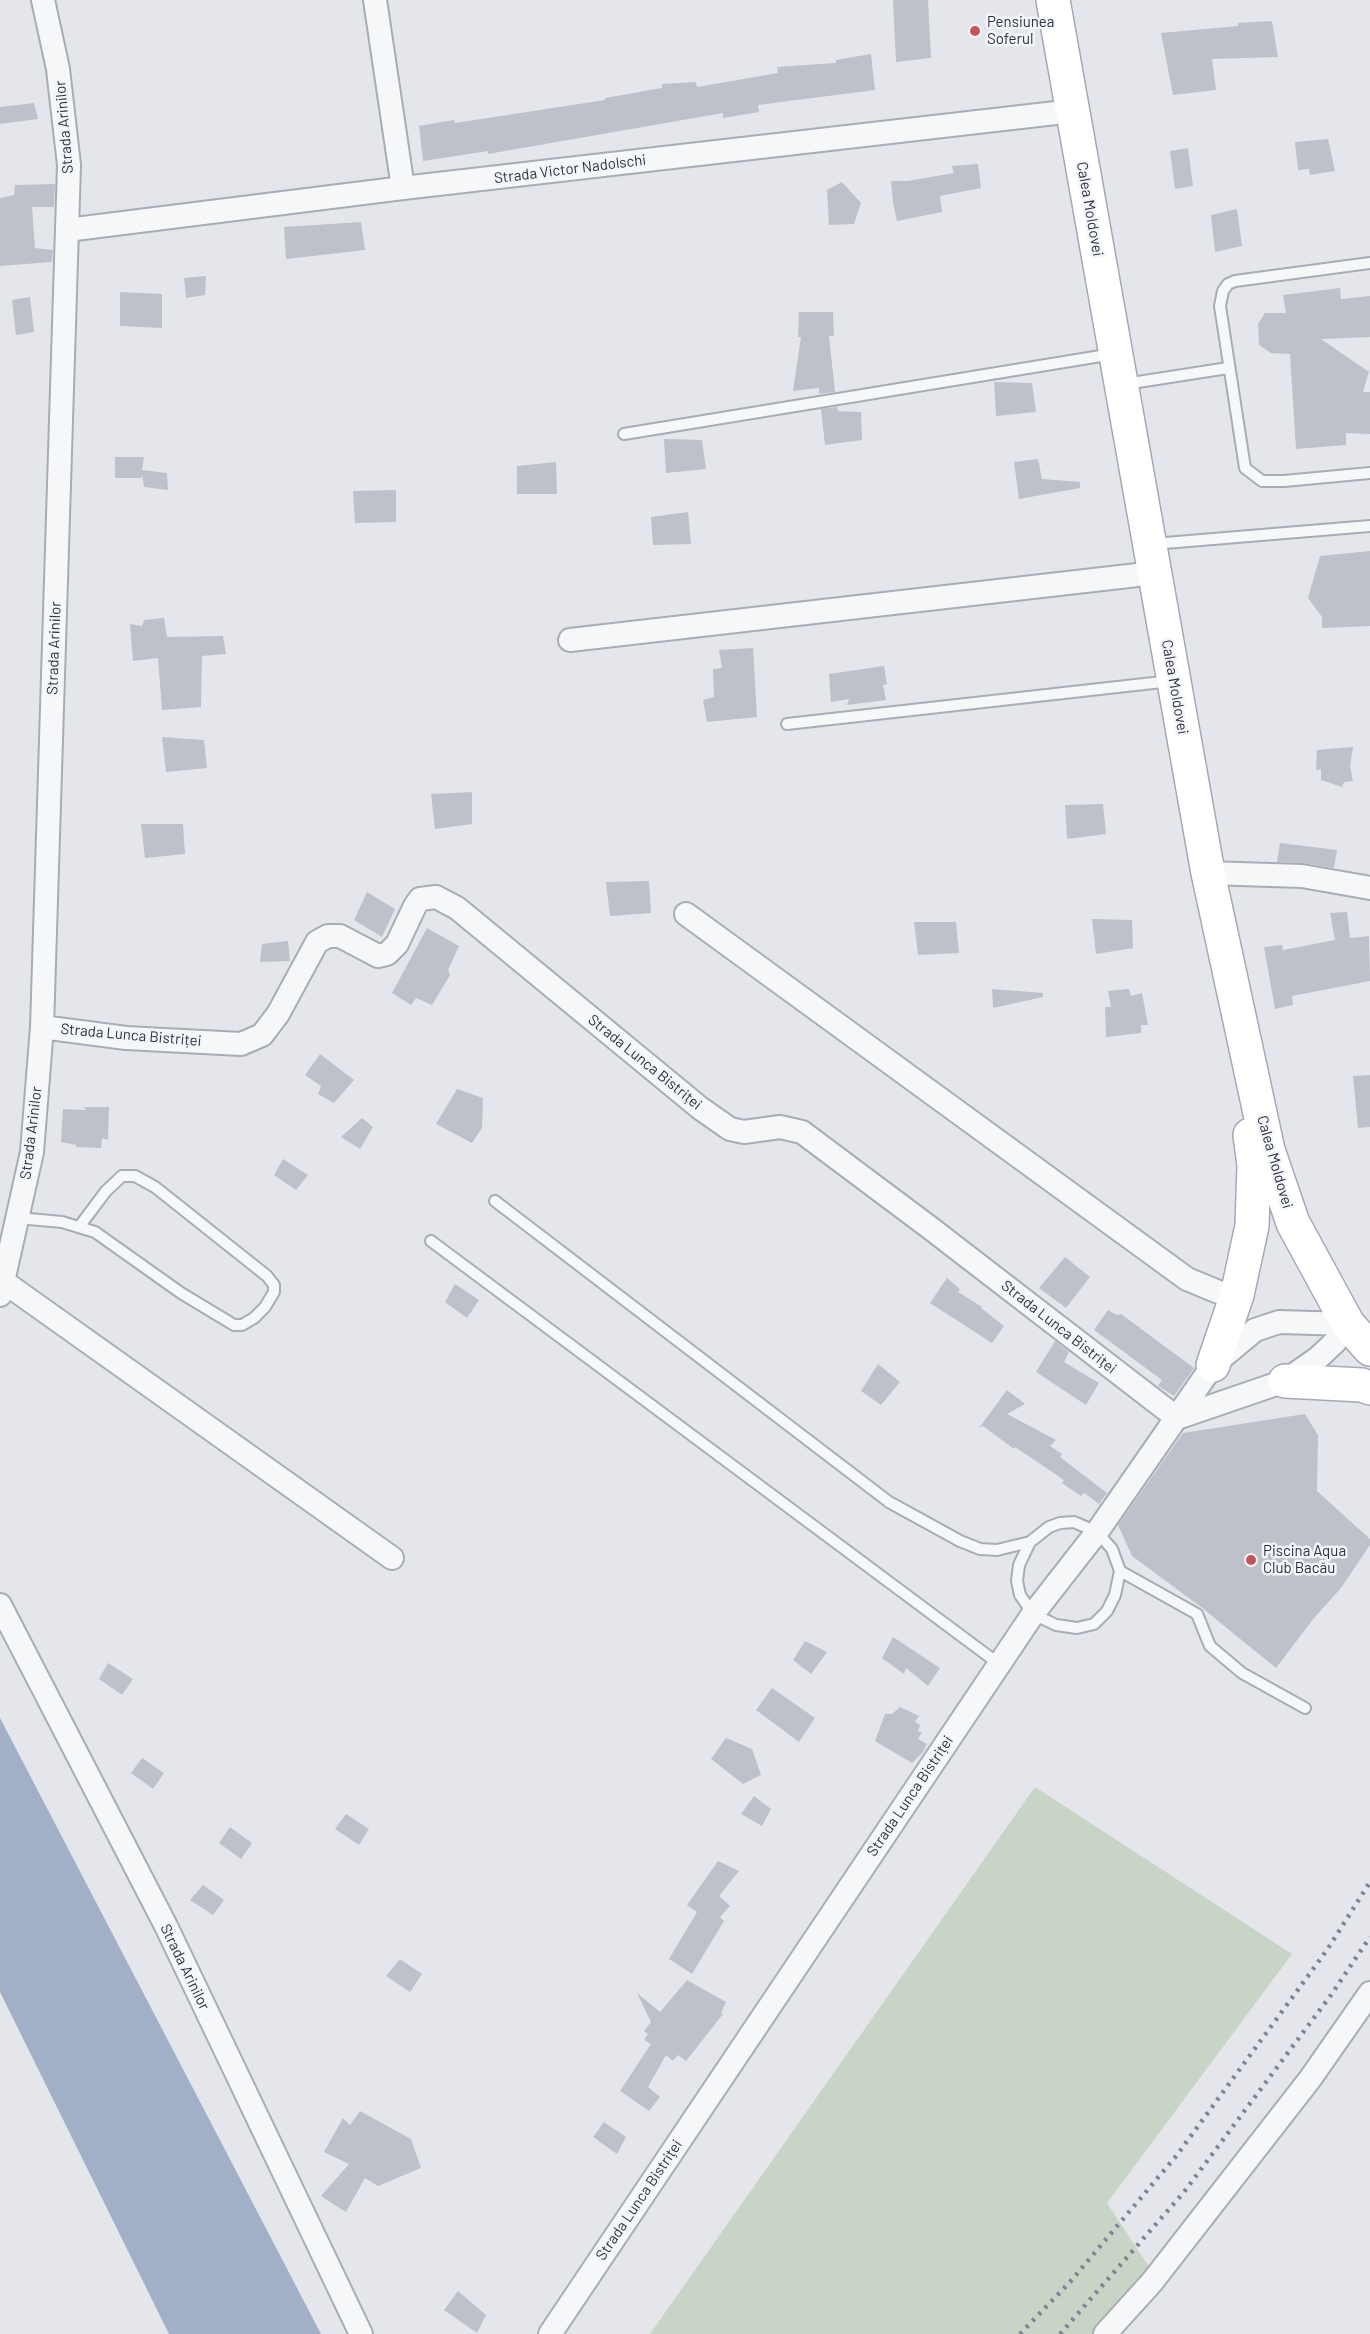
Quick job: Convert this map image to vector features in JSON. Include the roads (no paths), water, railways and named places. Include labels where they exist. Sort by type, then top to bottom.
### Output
[{"type":"main road","name":"Calea Moldovei","points":[[1053,0],[1208,873],[1268,1150],[1293,1223],[1348,1324],[1370,1349]]},
{"type":"main road","points":[[1213,1365],[1237,1295],[1252,1226],[1254,1165],[1236,996]]},
{"type":"main road","points":[[1285,1381],[1362,1385],[1370,1388]]},
{"type":"street","name":"Strada Arinilor","points":[[2,1289],[32,1152],[42,1027],[69,165],[58,69],[43,0]]},
{"type":"street","points":[[375,0],[403,188]]},
{"type":"street","name":"Strada Victor Nadolschi","points":[[67,230],[403,188],[1073,111]]},
{"type":"street","points":[[570,640],[1153,559]]},
{"type":"street","points":[[1208,873],[1302,876],[1370,888]]},
{"type":"street","name":"Strada Lunca Bistriței","points":[[42,1027],[126,1038],[242,1044],[262,1035],[278,1014],[317,942],[328,936],[340,936],[378,956],[387,954],[397,944],[420,899],[436,897],[457,908],[700,1108],[730,1129],[744,1132],[780,1127],[802,1132],[930,1227],[1177,1418],[1097,1532],[1033,1614],[550,2334]]},
{"type":"street","points":[[686,914],[1187,1279],[1221,1293],[1237,1295]]},
{"type":"street","points":[[2,1289],[392,1558]]},
{"type":"street","points":[[1177,1418],[1213,1365],[1255,1330],[1279,1323],[1299,1321],[1348,1324]]},
{"type":"street","points":[[1177,1418],[1285,1381],[1318,1358],[1335,1342],[1348,1324]]},
{"type":"street","name":"Strada Arinilor","points":[[0,1605],[166,1926],[361,2334]]},
{"type":"street","points":[[1104,2334],[1152,2282],[1310,2079],[1370,1994]]},
{"type":"lane","points":[[1370,263],[1228,284],[1223,291],[1220,306],[1245,468],[1262,481],[1284,481],[1370,472]]},
{"type":"lane","points":[[624,434],[1119,369],[1228,368]]},
{"type":"lane","points":[[1153,559],[1370,526]]},
{"type":"lane","points":[[786,724],[1174,680]]},
{"type":"lane","points":[[18,1218],[62,1222],[95,1232],[181,1293],[234,1325],[242,1325],[254,1318],[265,1308],[274,1292],[274,1285],[267,1276],[155,1187],[135,1176],[122,1176],[106,1191],[79,1227]]},
{"type":"lane","points":[[495,1201],[889,1502],[960,1541],[980,1549],[997,1550],[1030,1542],[1049,1527],[1060,1523],[1074,1522],[1097,1532],[1112,1549],[1120,1570],[1115,1595],[1107,1611],[1094,1624],[1077,1629],[1056,1625],[1033,1614],[1020,1595],[1017,1581],[1019,1565],[1030,1542]]},
{"type":"lane","points":[[431,1241],[999,1664]]},
{"type":"lane","points":[[1120,1570],[1197,1614],[1210,1646],[1242,1673],[1305,1708]]},
{"type":"water","points":[[0,1718],[321,2334],[169,2334],[0,1992]]},
{"type":"railway","points":[[1020,2334],[1070,2282],[1177,2155],[1327,1950],[1370,1882]]},
{"type":"railway","points":[[1060,2334],[1184,2192],[1331,1995],[1370,1937]]},
{"type":"place","name":"Pensiunea Soferul","points":[[975,31]]},
{"type":"place","name":"Piscina Aqua Club Bacău","points":[[1251,1560]]}]
